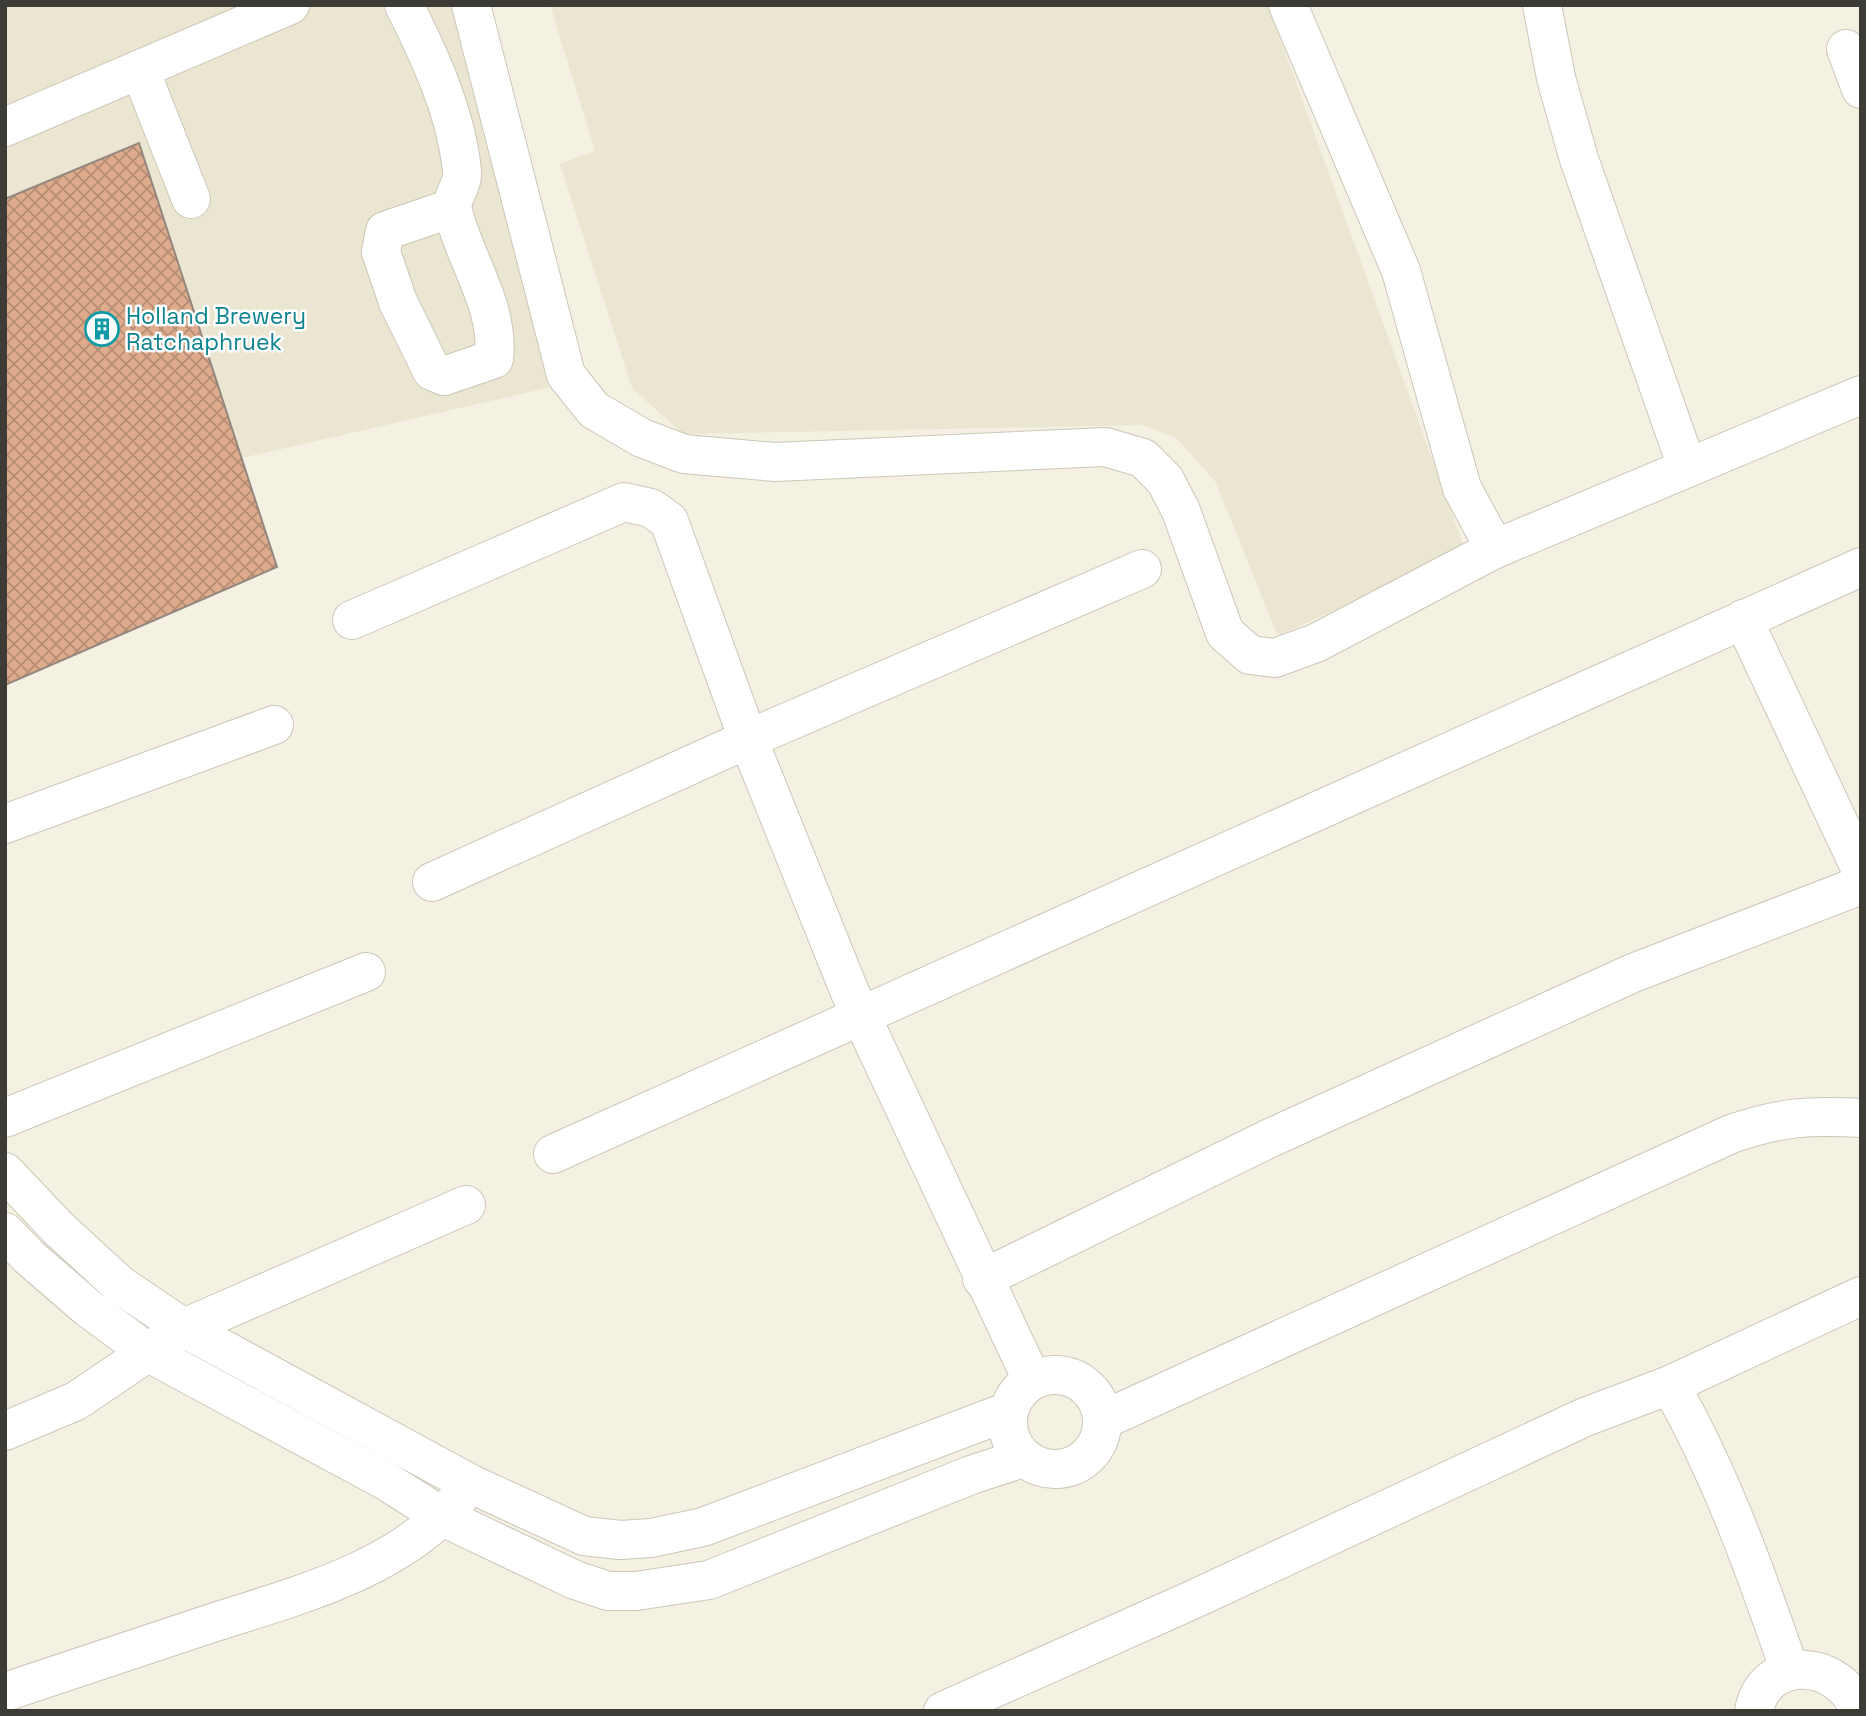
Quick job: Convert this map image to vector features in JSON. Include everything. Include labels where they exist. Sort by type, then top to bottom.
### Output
[{"type":"street","points":[[5,127],[290,5]]},
{"type":"street","points":[[404,5],[428,53],[446,102],[463,173],[452,208]]},
{"type":"street","points":[[471,5],[566,375],[594,410],[642,438],[684,454],[775,462],[1105,447],[1143,458],[1165,480],[1181,511],[1225,633],[1250,655],[1275,657],[1316,643],[1495,549],[1861,395]]},
{"type":"street","points":[[1288,5],[1401,271],[1462,488],[1495,549]]},
{"type":"street","points":[[1542,5],[1556,78],[1579,159],[1687,467]]},
{"type":"street","points":[[1846,49],[1861,89]]},
{"type":"street","points":[[140,70],[191,199]]},
{"type":"street","points":[[352,620],[624,502],[652,508],[669,521],[748,739],[861,1014],[982,1279],[1032,1380]]},
{"type":"street","points":[[552,1154],[1861,567]]},
{"type":"street","points":[[432,883],[748,739],[1142,569]]},
{"type":"street","points":[[1743,619],[1861,870]]},
{"type":"street","points":[[5,824],[274,725]]},
{"type":"street","points":[[982,1279],[1268,1139],[1633,974],[1861,885]]},
{"type":"street","points":[[5,1118],[366,972]]},
{"type":"street","points":[[1103,1420],[1731,1134],[1774,1119],[1812,1115],[1861,1118]]},
{"type":"street","points":[[5,1172],[58,1228],[120,1285],[184,1328],[471,1483],[584,1536],[620,1540],[652,1538],[703,1527],[1009,1411]]},
{"type":"street","points":[[5,1431],[76,1401],[184,1328],[466,1205]]},
{"type":"street","points":[[5,1232],[29,1257],[88,1308],[149,1353],[386,1481],[443,1517],[575,1580],[608,1591],[636,1591],[709,1580],[971,1475],[1023,1458]]},
{"type":"street","points":[[943,1711],[1192,1600],[1585,1417],[1670,1385],[1861,1296]]},
{"type":"street","points":[[1064,1376],[1079,1381],[1099,1405],[1103,1420],[1100,1437],[1092,1452],[1079,1463],[1063,1469],[1046,1469],[1023,1458],[1012,1442],[1009,1411],[1013,1399],[1032,1380],[1064,1376]]},
{"type":"street","points":[[1670,1385],[1705,1448],[1751,1558],[1790,1671]]},
{"type":"street","points":[[5,1692],[333,1581],[404,1548],[443,1517],[471,1483]]},
{"type":"street","points":[[1754,1711],[1756,1701],[1770,1682],[1790,1671],[1821,1671],[1846,1687],[1858,1702]]},
{"type":"shaded area","points":[[5,5],[451,5],[554,367],[547,388],[242,458],[139,143],[5,199]]},
{"type":"shaded area","points":[[550,5],[1268,5],[1465,550],[1278,636],[1215,481],[1176,438],[1142,425],[683,434],[632,388],[560,164],[595,151]]},
{"type":"building","name":"Holland Brewery Ratchaphruek","points":[[139,143],[277,567],[5,685],[5,199]]},
{"type":"place","name":"Holland Brewery Ratchaphruek","points":[[102,329]]}]
